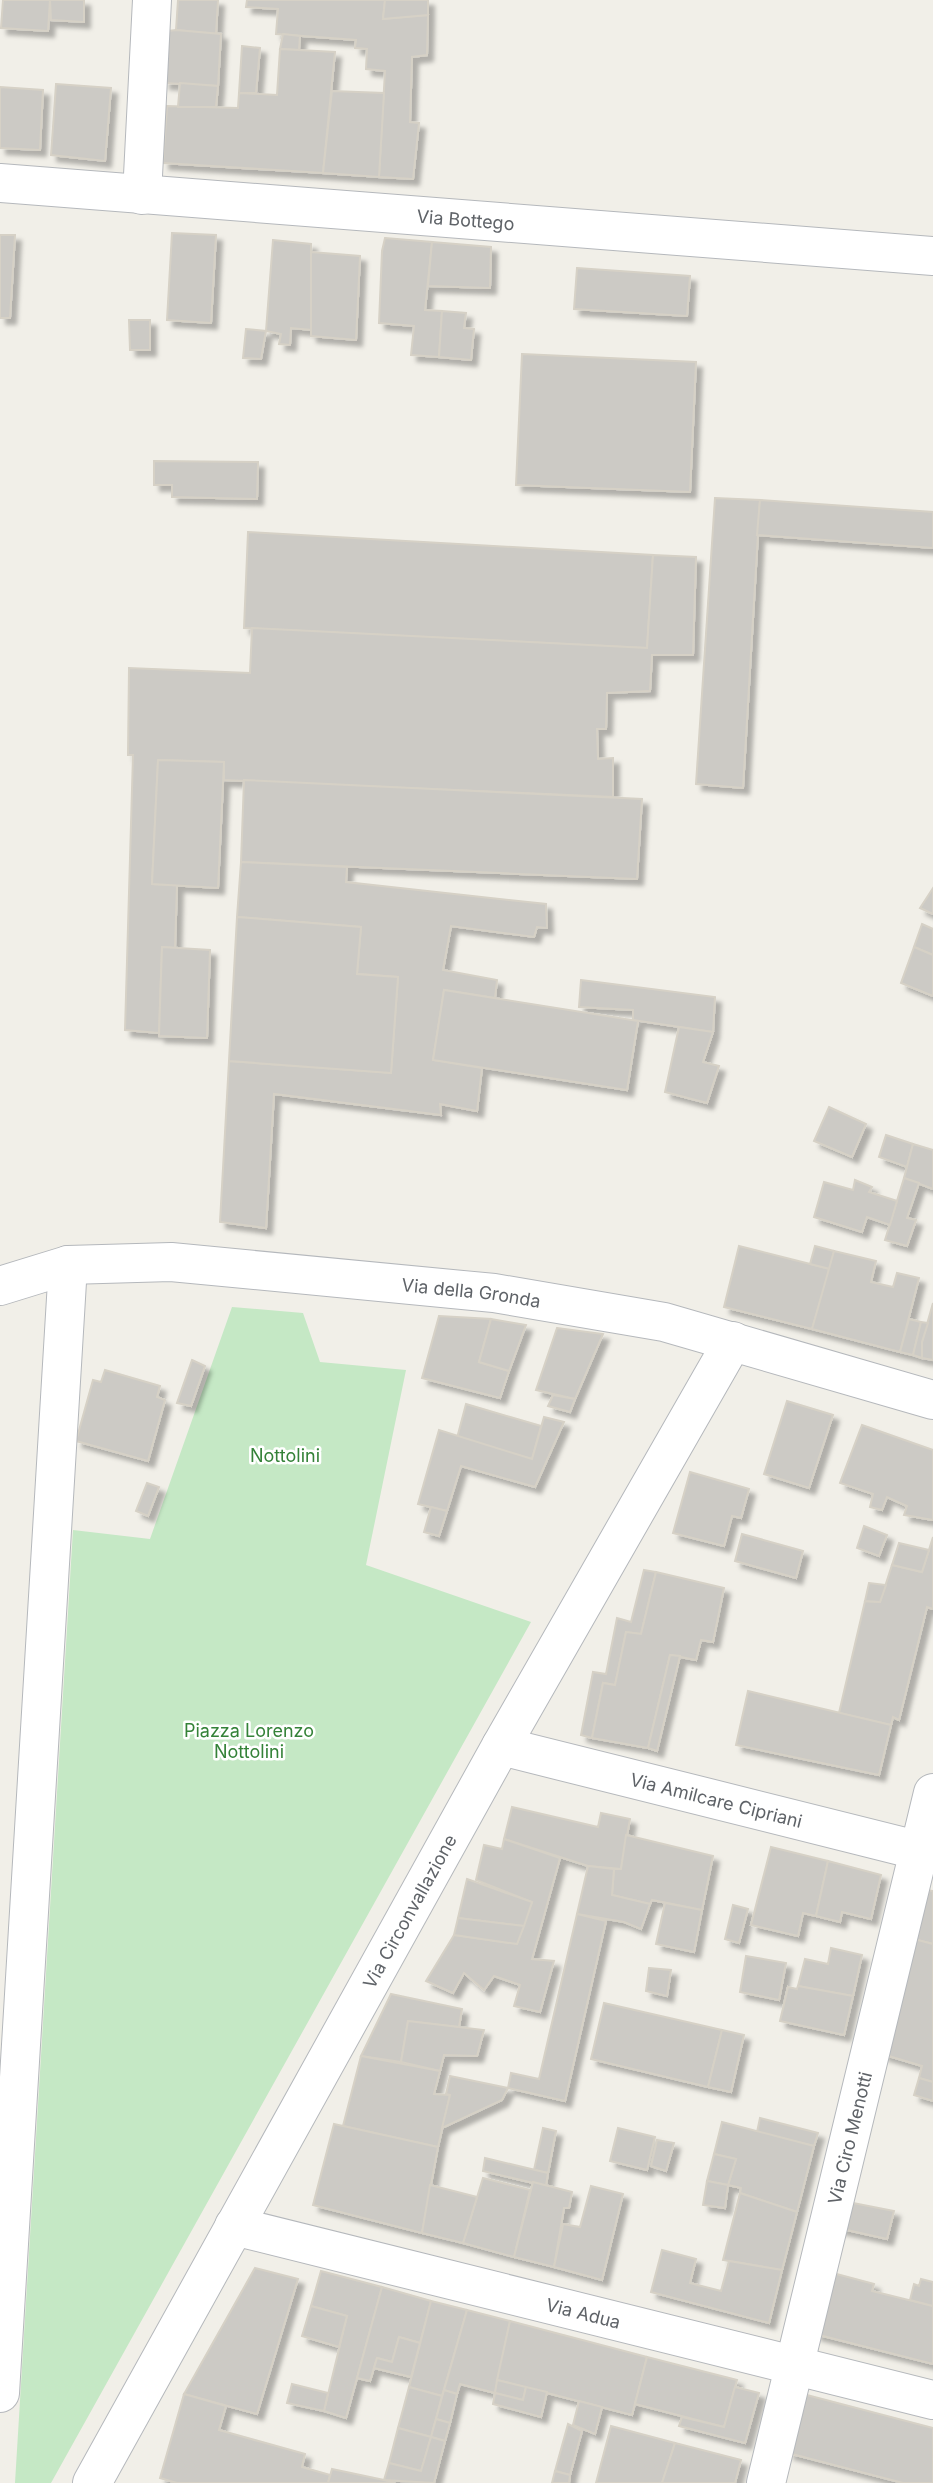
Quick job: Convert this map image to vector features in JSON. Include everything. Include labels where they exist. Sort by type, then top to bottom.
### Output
[{"type":"street","points":[[142,195],[152,0]]},
{"type":"street","name":"Via Bottego","points":[[0,183],[933,256]]},
{"type":"street","name":"Via della Gronda","points":[[0,1286],[68,1265],[185,1263],[495,1293],[587,1306],[733,1340],[933,1400]]},
{"type":"street","points":[[0,2393],[68,1265]]},
{"type":"street","name":"Via Circonvallazione","points":[[92,2483],[501,1746],[733,1340]]},
{"type":"street","name":"Via Amilcare Cipriani","points":[[501,1746],[925,1852]]},
{"type":"street","name":"Via Ciro Menotti","points":[[766,2483],[925,1852],[933,1793]]},
{"type":"street","name":"Via Adua","points":[[234,2226],[933,2400]]},
{"type":"green space","name":"Piazza Lorenzo Nottolini","points":[[232,1307],[303,1313],[320,1362],[406,1370],[366,1565],[531,1622],[51,2483],[15,2483],[73,1530],[150,1539]]},
{"type":"building","points":[[3,0],[50,0],[48,31],[1,28]]},
{"type":"building","points":[[50,0],[84,0],[84,22],[51,20]]},
{"type":"building","points":[[178,0],[218,0],[216,34],[176,30]]},
{"type":"building","points":[[247,0],[385,0],[383,19],[428,15],[427,55],[412,57],[410,122],[419,123],[413,179],[379,177],[385,71],[366,69],[367,49],[355,48],[356,40],[276,34],[278,9],[246,7]]},
{"type":"building","points":[[385,0],[428,0],[428,15],[383,19]]},
{"type":"building","points":[[168,31],[221,34],[218,86],[164,83]]},
{"type":"building","points":[[283,34],[300,36],[299,50],[280,49]]},
{"type":"building","points":[[242,46],[260,48],[256,93],[239,93]]},
{"type":"building","points":[[280,49],[335,52],[323,173],[163,163],[167,106],[238,108],[239,93],[277,95]]},
{"type":"building","points":[[180,83],[218,86],[216,107],[178,107]]},
{"type":"building","points":[[56,84],[111,88],[105,161],[51,155]]},
{"type":"building","points":[[0,87],[43,90],[40,150],[0,148]]},
{"type":"building","points":[[332,91],[384,93],[379,177],[323,173]]},
{"type":"building","points":[[172,233],[216,235],[211,323],[167,320]]},
{"type":"building","points":[[0,235],[15,235],[10,318],[0,318]]},
{"type":"building","points":[[385,238],[432,242],[425,310],[442,311],[439,357],[411,355],[414,326],[379,323]]},
{"type":"building","points":[[273,240],[311,244],[312,330],[291,328],[290,345],[279,344],[281,334],[266,331]]},
{"type":"building","points":[[432,242],[491,247],[490,288],[428,286]]},
{"type":"building","points":[[311,252],[360,256],[356,340],[311,336]]},
{"type":"building","points":[[577,268],[690,276],[687,316],[574,309]]},
{"type":"building","points":[[442,311],[466,313],[464,328],[474,329],[471,360],[439,357]]},
{"type":"building","points":[[129,320],[150,320],[150,350],[130,350]]},
{"type":"building","points":[[246,329],[266,331],[261,359],[243,358]]},
{"type":"building","points":[[522,354],[696,362],[690,492],[516,485]]},
{"type":"building","points":[[154,461],[258,462],[257,499],[172,497],[172,485],[154,485]]},
{"type":"building","points":[[715,498],[760,500],[743,788],[696,784]]},
{"type":"building","points":[[760,500],[933,512],[933,548],[757,535]]},
{"type":"building","points":[[248,532],[653,555],[647,648],[244,628]]},
{"type":"building","points":[[653,555],[696,557],[693,655],[652,655],[650,691],[607,693],[606,729],[597,729],[598,759],[613,758],[613,797],[224,780],[224,762],[158,760],[152,884],[177,885],[175,948],[162,947],[159,1033],[125,1030],[133,755],[128,755],[129,668],[250,673],[252,628],[647,648]]},
{"type":"building","points":[[158,760],[224,762],[218,888],[152,884]]},
{"type":"building","points":[[244,780],[642,799],[637,879],[241,862]]},
{"type":"building","points":[[241,862],[347,867],[346,882],[546,904],[547,928],[537,927],[534,937],[451,926],[443,970],[497,980],[495,998],[444,990],[433,1060],[482,1068],[477,1111],[440,1104],[441,1115],[274,1094],[266,1228],[220,1222],[229,1061],[391,1073],[398,977],[357,974],[361,927],[237,917]]},
{"type":"building","points":[[933,888],[933,914],[920,908]]},
{"type":"building","points":[[237,917],[361,927],[357,974],[398,977],[391,1073],[229,1061]]},
{"type":"building","points":[[922,924],[933,929],[933,955],[914,947]]},
{"type":"building","points":[[162,947],[210,950],[207,1038],[159,1036]]},
{"type":"building","points":[[914,947],[933,955],[933,996],[901,983]]},
{"type":"building","points":[[581,980],[715,997],[713,1032],[633,1020],[633,1010],[579,1007]]},
{"type":"building","points":[[444,990],[638,1021],[627,1090],[433,1060]]},
{"type":"building","points":[[679,1027],[713,1032],[703,1062],[719,1066],[707,1103],[665,1092]]},
{"type":"building","points":[[829,1107],[866,1124],[852,1157],[814,1141]]},
{"type":"building","points":[[886,1135],[913,1144],[907,1167],[879,1157]]},
{"type":"building","points":[[913,1144],[933,1150],[933,1189],[904,1178]]},
{"type":"building","points":[[904,1178],[919,1183],[907,1218],[916,1220],[907,1246],[885,1240]]},
{"type":"building","points":[[855,1180],[872,1187],[869,1192],[897,1201],[890,1225],[867,1217],[862,1232],[814,1217],[824,1182],[853,1190]]},
{"type":"building","points":[[739,1246],[830,1269],[812,1329],[724,1307]]},
{"type":"building","points":[[815,1246],[834,1251],[830,1269],[810,1264]]},
{"type":"building","points":[[834,1251],[876,1261],[871,1282],[893,1287],[897,1273],[919,1278],[900,1352],[812,1329]]},
{"type":"building","points":[[933,1303],[933,1360],[922,1358],[922,1342]]},
{"type":"building","points":[[439,1316],[491,1319],[479,1362],[509,1371],[500,1398],[422,1378]]},
{"type":"building","points":[[491,1319],[526,1325],[509,1371],[479,1362]]},
{"type":"building","points":[[909,1319],[921,1322],[913,1355],[900,1352]]},
{"type":"building","points":[[921,1322],[928,1323],[922,1342],[922,1358],[913,1355]]},
{"type":"building","points":[[557,1328],[603,1334],[575,1399],[536,1390]]},
{"type":"building","points":[[192,1360],[205,1366],[191,1406],[177,1403]]},
{"type":"building","points":[[105,1370],[160,1386],[157,1397],[165,1400],[148,1461],[76,1441],[93,1380],[101,1382]]},
{"type":"building","points":[[553,1395],[575,1399],[570,1412],[548,1406]]},
{"type":"building","points":[[787,1401],[833,1415],[809,1488],[764,1474]]},
{"type":"building","points":[[466,1404],[541,1426],[532,1459],[457,1438]]},
{"type":"building","points":[[544,1417],[564,1422],[535,1487],[461,1466],[447,1511],[418,1504],[439,1430],[532,1459]]},
{"type":"building","points":[[862,1425],[933,1450],[933,1520],[904,1515],[907,1506],[887,1497],[882,1510],[870,1507],[873,1494],[840,1483]]},
{"type":"building","points":[[690,1472],[749,1489],[741,1518],[732,1516],[724,1546],[673,1533]]},
{"type":"building","points":[[147,1483],[159,1487],[148,1516],[136,1511]]},
{"type":"building","points":[[431,1507],[447,1511],[439,1536],[424,1532]]},
{"type":"building","points":[[864,1526],[887,1535],[879,1556],[857,1548]]},
{"type":"building","points":[[742,1534],[803,1551],[796,1578],[735,1561]]},
{"type":"building","points":[[933,1537],[933,1609],[927,1607],[899,1720],[893,1717],[891,1725],[839,1713],[865,1601],[880,1602],[892,1565],[922,1572]]},
{"type":"building","points":[[899,1543],[929,1550],[922,1572],[892,1565]]},
{"type":"building","points":[[644,1570],[656,1572],[641,1634],[626,1632],[615,1685],[603,1683],[592,1738],[581,1735],[593,1672],[606,1674],[617,1618],[631,1622]]},
{"type":"building","points":[[656,1572],[724,1588],[713,1642],[701,1640],[696,1660],[670,1655],[648,1748],[592,1738],[603,1683],[615,1685],[626,1632],[641,1634]]},
{"type":"building","points":[[869,1583],[886,1585],[880,1602],[865,1601]]},
{"type":"building","points":[[670,1655],[680,1656],[657,1751],[648,1748]]},
{"type":"building","points":[[748,1691],[891,1725],[879,1775],[736,1745]]},
{"type":"building","points":[[512,1807],[598,1827],[601,1813],[630,1819],[621,1869],[588,1866],[504,1839]]},
{"type":"building","points":[[626,1835],[713,1856],[702,1910],[652,1900],[650,1904],[612,1895],[614,1869],[621,1869]]},
{"type":"building","points":[[504,1839],[560,1858],[532,1959],[554,1961],[540,2012],[514,2006],[520,1985],[494,1976],[484,1990],[464,1973],[453,1993],[426,1981],[454,1935],[517,1944],[532,1902],[476,1880],[484,1845],[502,1849]]},
{"type":"building","points":[[771,1847],[828,1861],[816,1916],[803,1913],[798,1936],[751,1925]]},
{"type":"building","points":[[828,1861],[881,1875],[871,1919],[842,1912],[840,1922],[816,1916]]},
{"type":"building","points":[[588,1866],[614,1869],[612,1895],[650,1904],[641,1929],[624,1922],[577,1914]]},
{"type":"building","points":[[467,1879],[532,1902],[524,1926],[458,1918]]},
{"type":"building","points":[[927,1890],[933,1891],[933,1944],[914,1939]]},
{"type":"building","points":[[665,1903],[702,1910],[694,1952],[656,1944]]},
{"type":"building","points":[[733,1905],[748,1909],[739,1943],[725,1939]]},
{"type":"building","points":[[577,1914],[606,1921],[565,2101],[508,2088],[511,2073],[539,2079]]},
{"type":"building","points":[[458,1918],[524,1926],[517,1944],[454,1935]]},
{"type":"building","points":[[914,1939],[933,1944],[933,2082],[919,2078],[922,2066],[882,2054]]},
{"type":"building","points":[[831,1948],[862,1955],[853,1996],[798,1986],[805,1959],[828,1964]]},
{"type":"building","points":[[746,1956],[786,1963],[779,2000],[740,1992]]},
{"type":"building","points":[[649,1968],[671,1970],[667,1996],[646,1991]]},
{"type":"building","points":[[798,1986],[853,1996],[844,2035],[780,2021],[788,1987],[797,1989]]},
{"type":"building","points":[[391,1994],[462,2009],[459,2027],[408,2021],[401,2062],[361,2056]]},
{"type":"building","points":[[604,2003],[722,2030],[708,2087],[591,2059]]},
{"type":"building","points":[[408,2021],[484,2030],[477,2056],[444,2055],[440,2071],[401,2062]]},
{"type":"building","points":[[722,2030],[744,2035],[731,2092],[708,2087]]},
{"type":"building","points":[[361,2056],[440,2071],[434,2094],[450,2095],[438,2147],[343,2126]]},
{"type":"building","points":[[450,2076],[508,2088],[502,2100],[442,2128],[450,2095],[446,2094]]},
{"type":"building","points":[[919,2078],[933,2082],[933,2101],[914,2095]]},
{"type":"building","points":[[760,2118],[818,2133],[814,2146],[757,2132]]},
{"type":"building","points":[[722,2122],[814,2146],[797,2212],[740,2193],[741,2188],[728,2185],[736,2159],[714,2154]]},
{"type":"building","points":[[334,2124],[438,2147],[422,2233],[313,2205]]},
{"type":"building","points":[[543,2128],[556,2131],[548,2173],[534,2170]]},
{"type":"building","points":[[618,2128],[655,2137],[647,2170],[610,2161]]},
{"type":"building","points":[[657,2140],[674,2143],[666,2171],[651,2166]]},
{"type":"building","points":[[714,2154],[736,2159],[728,2185],[707,2181]]},
{"type":"building","points":[[485,2158],[548,2173],[546,2186],[483,2171]]},
{"type":"building","points":[[483,2178],[530,2190],[514,2257],[463,2243]]},
{"type":"building","points":[[707,2181],[728,2185],[725,2208],[703,2205]]},
{"type":"building","points":[[533,2182],[572,2192],[569,2208],[564,2208],[554,2267],[514,2257]]},
{"type":"building","points":[[430,2185],[477,2197],[463,2243],[422,2233]]},
{"type":"building","points":[[591,2186],[623,2194],[602,2280],[554,2267],[563,2224],[580,2227]]},
{"type":"building","points":[[740,2193],[797,2212],[782,2270],[723,2260]]},
{"type":"building","points":[[848,2202],[894,2211],[887,2239],[838,2228]]},
{"type":"building","points":[[662,2250],[696,2259],[690,2283],[721,2291],[729,2261],[782,2270],[769,2323],[651,2292]]},
{"type":"building","points":[[255,2268],[298,2279],[257,2414],[184,2394]]},
{"type":"building","points":[[321,2271],[382,2287],[346,2418],[324,2411],[347,2316],[311,2306]]},
{"type":"building","points":[[829,2272],[874,2284],[872,2291],[933,2306],[933,2364],[815,2334]]},
{"type":"building","points":[[921,2279],[933,2282],[933,2306],[910,2300],[914,2284],[919,2286]]},
{"type":"building","points":[[382,2287],[431,2301],[420,2343],[399,2337],[392,2362],[377,2358],[370,2381],[357,2378]]},
{"type":"building","points":[[431,2301],[467,2310],[442,2396],[409,2387]]},
{"type":"building","points":[[311,2306],[347,2316],[339,2347],[302,2336]]},
{"type":"building","points":[[467,2310],[510,2321],[495,2393],[460,2384],[457,2394],[444,2390]]},
{"type":"building","points":[[510,2321],[647,2357],[632,2415],[497,2380]]},
{"type":"building","points":[[399,2337],[420,2343],[411,2377],[374,2368],[377,2358],[392,2362]]},
{"type":"building","points":[[647,2357],[737,2380],[724,2427],[635,2404]]},
{"type":"building","points":[[497,2380],[526,2387],[523,2400],[495,2393]]},
{"type":"building","points":[[292,2384],[328,2393],[324,2411],[287,2403]]},
{"type":"building","points":[[409,2387],[442,2396],[431,2437],[398,2428]]},
{"type":"building","points":[[526,2387],[547,2392],[541,2417],[493,2404],[495,2393],[523,2400]]},
{"type":"building","points":[[735,2387],[759,2393],[745,2443],[679,2426],[682,2417],[724,2427]]},
{"type":"building","points":[[444,2390],[457,2394],[450,2423],[436,2419]]},
{"type":"building","points":[[184,2394],[226,2406],[219,2430],[305,2454],[302,2467],[330,2475],[328,2483],[177,2483],[160,2478]]},
{"type":"building","points":[[803,2394],[933,2428],[933,2483],[903,2483],[788,2453]]},
{"type":"building","points":[[579,2401],[602,2407],[595,2434],[573,2425]]},
{"type":"building","points":[[436,2419],[450,2423],[445,2441],[431,2437]]},
{"type":"building","points":[[568,2424],[582,2431],[570,2475],[555,2471]]},
{"type":"building","points":[[611,2426],[675,2443],[662,2483],[596,2483]]},
{"type":"building","points":[[398,2428],[431,2437],[421,2471],[389,2463]]},
{"type":"building","points":[[431,2437],[445,2441],[434,2483],[384,2480],[389,2463],[421,2471]]},
{"type":"building","points":[[675,2443],[741,2460],[735,2483],[662,2483]]},
{"type":"building","points":[[332,2469],[384,2480],[395,2483],[328,2483]]},
{"type":"building","points":[[555,2471],[570,2475],[569,2483],[552,2483]]},
{"type":"park label","name":"Nottolini","points":[[285,1455]]}]
